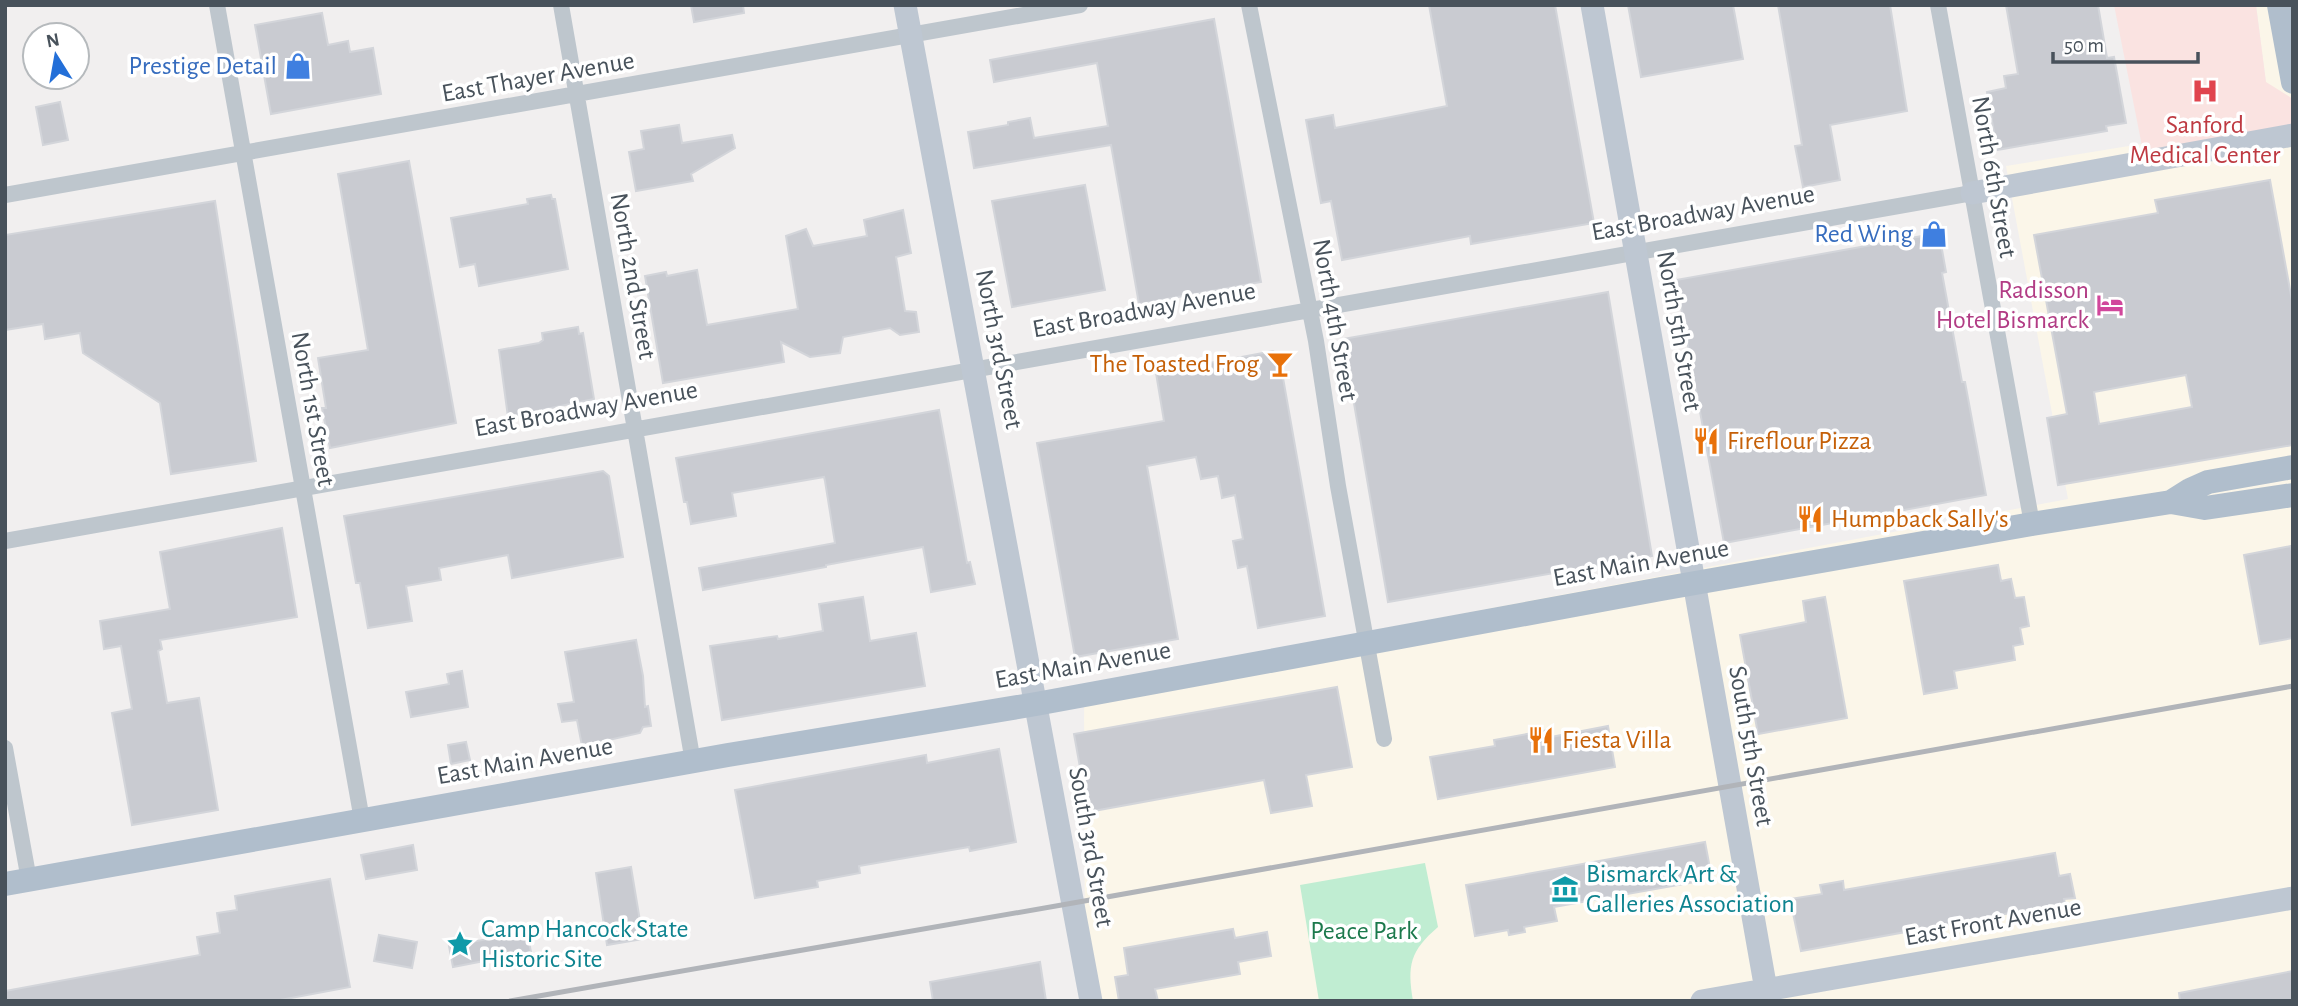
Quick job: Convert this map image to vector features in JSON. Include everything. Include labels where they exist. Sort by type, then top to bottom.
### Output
[{"type":"main road","points":[[2279,5],[2293,82]]},
{"type":"main road","name":"East Main Avenue","points":[[2171,502],[2208,482],[2293,467]]},
{"type":"main road","name":"East Main Avenue","points":[[17,882],[1036,704],[2032,524],[2171,502],[2213,507],[2293,495]]},
{"type":"street","name":"North 1st Street","points":[[217,5],[362,820]]},
{"type":"street","name":"North 2nd Street","points":[[561,5],[693,762]]},
{"type":"street","name":"North 3rd Street","points":[[905,5],[1036,704]]},
{"type":"street","name":"East Thayer Avenue","points":[[5,195],[1080,5]]},
{"type":"street","name":"North 4th Street","points":[[1249,5],[1310,311],[1384,739]]},
{"type":"street","name":"North 5th Street","points":[[1592,5],[1694,583]]},
{"type":"street","name":"North 6th Street","points":[[1938,5],[2032,524]]},
{"type":"street","name":"East Broadway Avenue","points":[[5,541],[974,368],[1637,254],[2293,135]]},
{"type":"street","name":"South 5th Street","points":[[1694,583],[1767,995]]},
{"type":"street","name":"South 3rd Street","points":[[1036,704],[1091,1001]]},
{"type":"street","points":[[5,748],[17,882]]},
{"type":"street","name":"East Front Avenue","points":[[1702,1001],[1767,995],[2293,898]]},
{"type":"shaded area","name":"Sanford Medical Center","points":[[2114,5],[2256,5],[2266,82],[2293,99],[2293,135],[2145,161]]},
{"type":"shaded area","points":[[2256,5],[2293,5],[2293,1001],[1085,1001],[1084,685],[2068,499],[2006,166],[2141,144],[2266,83]]},
{"type":"green space","name":"Peace Park","points":[[1425,863],[1438,927],[1421,944],[1413,959],[1410,978],[1413,1001],[1319,1001],[1300,885]]},
{"type":"building","points":[[691,5],[743,5],[744,13],[694,22]]},
{"type":"building","points":[[1429,5],[1555,5],[1594,223],[1471,244],[1470,236],[1342,260],[1331,201],[1321,203],[1306,120],[1333,115],[1335,128],[1447,106]]},
{"type":"building","points":[[1628,5],[1733,5],[1743,59],[1641,77]]},
{"type":"building","points":[[1778,5],[1890,5],[1907,111],[1830,125],[1840,180],[1803,187],[1795,146],[1802,145]]},
{"type":"building","points":[[2006,5],[2098,5],[2107,58],[2114,57],[2126,123],[2106,126],[2107,131],[1997,150],[1987,92],[2006,88],[2004,76],[2018,74]]},
{"type":"building","points":[[322,13],[328,45],[348,41],[350,52],[373,48],[381,94],[271,114],[255,25]]},
{"type":"building","points":[[1214,19],[1261,282],[1139,304],[1111,145],[974,168],[968,132],[1030,118],[1034,138],[1108,126],[1097,63],[994,82],[990,60]]},
{"type":"building","points":[[60,102],[68,140],[43,145],[36,107]]},
{"type":"building","points":[[679,125],[682,143],[732,135],[735,148],[691,174],[693,181],[636,191],[629,152],[644,149],[641,131]]},
{"type":"building","points":[[409,161],[456,423],[330,448],[322,408],[326,408],[318,358],[368,350],[338,174]]},
{"type":"building","points":[[2270,180],[2293,306],[2293,445],[2058,485],[2047,418],[2067,414],[2034,235],[2158,213],[2155,200]],"holes":[[[2186,375],[2192,407],[2099,424],[2094,392]]]},
{"type":"building","points":[[1085,185],[1105,290],[1012,307],[992,201]]},
{"type":"building","points":[[551,195],[552,199],[555,199],[568,269],[479,286],[475,264],[460,267],[451,218],[528,204],[527,199]]},
{"type":"building","points":[[215,201],[256,461],[171,474],[160,403],[83,353],[80,333],[45,339],[43,324],[5,330],[5,235]]},
{"type":"building","points":[[903,210],[911,253],[896,257],[905,311],[916,312],[919,332],[900,335],[890,328],[843,337],[840,353],[810,357],[781,342],[784,362],[663,383],[645,276],[666,272],[667,276],[697,270],[707,325],[798,309],[786,236],[806,229],[813,246],[867,236],[864,220]]},
{"type":"building","points":[[1939,233],[1946,272],[1942,273],[1986,495],[1724,543],[1676,280]]},
{"type":"building","points":[[1608,292],[1652,556],[1388,602],[1343,339]]},
{"type":"building","points":[[578,327],[579,334],[583,333],[594,399],[508,417],[499,350],[539,343],[543,340],[542,333]]},
{"type":"building","points":[[1273,351],[1279,355],[1325,616],[1258,628],[1247,566],[1238,568],[1233,541],[1243,539],[1235,495],[1222,498],[1218,476],[1201,479],[1196,457],[1147,466],[1178,639],[1075,657],[1037,443],[1164,421],[1156,373]]},
{"type":"building","points":[[939,410],[967,563],[970,562],[975,584],[931,592],[923,547],[703,590],[699,568],[835,543],[825,481],[824,477],[732,493],[736,516],[691,524],[676,458]]},
{"type":"building","points":[[603,471],[609,476],[623,557],[512,578],[508,555],[439,568],[441,580],[406,586],[412,621],[368,628],[360,583],[356,583],[344,516]]},
{"type":"building","points":[[282,528],[297,617],[160,640],[162,649],[158,651],[167,703],[199,698],[218,810],[132,825],[112,713],[132,709],[121,646],[104,649],[100,621],[170,609],[160,552]]},
{"type":"building","points":[[2291,546],[2293,638],[2260,644],[2244,555]]},
{"type":"building","points":[[1998,565],[2001,581],[2011,579],[2015,598],[2024,597],[2029,626],[2020,628],[2023,644],[2013,646],[2015,660],[1954,671],[1957,688],[1924,694],[1904,581]]},
{"type":"building","points":[[863,597],[870,641],[916,633],[925,686],[722,720],[710,646],[823,631],[819,604]]},
{"type":"building","points":[[1825,597],[1847,718],[1758,734],[1740,635],[1806,622],[1803,601]]},
{"type":"building","points":[[636,640],[643,676],[645,707],[648,706],[651,726],[643,727],[640,733],[582,746],[577,720],[562,722],[558,704],[574,702],[565,652]]},
{"type":"building","points":[[462,671],[468,707],[411,717],[406,692],[449,684],[447,674]]},
{"type":"building","points":[[1337,687],[1352,767],[1306,775],[1312,806],[1271,813],[1264,780],[1088,812],[1074,734]]},
{"type":"building","points":[[1608,726],[1615,767],[1438,799],[1430,757],[1495,746],[1494,740],[1549,730],[1551,737]]},
{"type":"building","points":[[466,742],[470,760],[451,764],[448,745]]},
{"type":"building","points":[[999,749],[1016,842],[970,851],[969,847],[859,866],[860,873],[817,881],[818,887],[755,898],[735,790],[926,755],[927,763]]},
{"type":"building","name":"Bismarck Art & Galleries Association","points":[[1705,842],[1712,879],[1554,907],[1557,921],[1524,927],[1525,932],[1509,935],[1508,930],[1475,936],[1466,885]]},
{"type":"building","points":[[413,845],[417,870],[366,879],[361,855]]},
{"type":"building","points":[[2055,853],[2059,876],[2070,874],[2075,898],[2064,899],[2065,903],[1801,951],[1790,899],[1822,894],[1820,885],[1843,881],[1844,890]]},
{"type":"building","points":[[631,867],[643,939],[607,945],[596,873]]},
{"type":"building","points":[[330,879],[350,987],[275,1001],[5,1001],[5,991],[200,955],[197,937],[220,933],[217,913],[237,910],[235,896]]},
{"type":"building","points":[[1233,929],[1235,938],[1267,932],[1271,956],[1238,962],[1240,974],[1155,989],[1158,1001],[1119,1001],[1115,977],[1128,975],[1124,948]]},
{"type":"building","points":[[527,932],[531,952],[453,967],[449,946]]},
{"type":"building","points":[[379,935],[417,942],[412,968],[374,961]]},
{"type":"building","points":[[1040,962],[1046,1001],[933,1001],[930,982]]},
{"type":"building","points":[[2293,971],[2293,1001],[2180,1001],[2179,993]]},
{"type":"railway","points":[[510,1001],[2293,686]]},
{"type":"place","name":"Prestige Detail","points":[[298,66]]},
{"type":"place","name":"Sanford Medical Center","points":[[2205,91]]},
{"type":"place","name":"Red Wing","points":[[1934,234]]},
{"type":"place","name":"Radisson Hotel Bismarck","points":[[2110,305]]},
{"type":"place","name":"The Toasted Frog","points":[[1280,364]]},
{"type":"place","name":"Fireflour Pizza","points":[[1706,441]]},
{"type":"place","name":"Humpback Sally's","points":[[1810,519]]},
{"type":"place","name":"Fiesta Villa","points":[[1541,740]]},
{"type":"place","name":"Bismarck Art & Galleries Association","points":[[1565,889]]},
{"type":"place","name":"Camp Hancock State Historic Site","points":[[460,944]]}]
